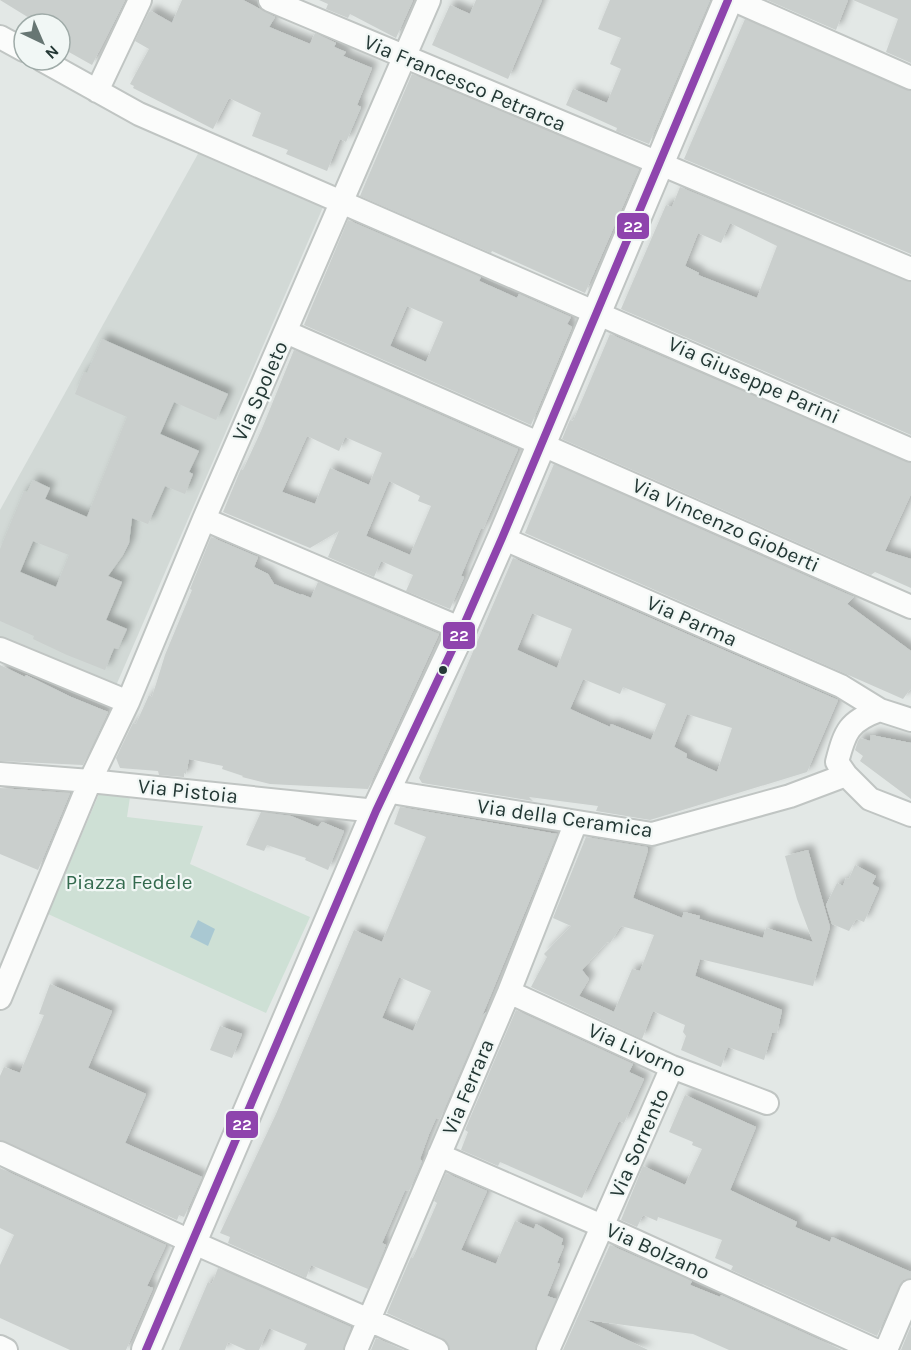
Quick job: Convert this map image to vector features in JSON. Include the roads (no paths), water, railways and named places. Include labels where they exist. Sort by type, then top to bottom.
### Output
[{"type":"street","points":[[97,91],[140,0]]},
{"type":"street","name":"Via Francesco Petrarca","points":[[270,0],[911,269]]},
{"type":"street","name":"Via Spoleto","points":[[0,998],[6,967],[128,702],[340,201],[429,0]]},
{"type":"street","points":[[146,1350],[380,801],[462,629],[502,538],[728,0]]},
{"type":"street","points":[[734,0],[911,78]]},
{"type":"street","name":"Via Giuseppe Parini","points":[[63,72],[139,114],[911,450]]},
{"type":"street","name":"Via Vincenzo Gioberti","points":[[286,332],[911,607]]},
{"type":"street","points":[[204,519],[462,629]]},
{"type":"street","name":"Via Parma","points":[[502,538],[841,686],[880,710],[911,720]]},
{"type":"street","points":[[0,649],[128,702]]},
{"type":"street","points":[[880,710],[859,717],[843,739],[837,762],[846,775],[870,799],[911,815]]},
{"type":"street","name":"Via Pistoia","points":[[0,774],[380,801]]},
{"type":"street","name":"Via della Ceramica","points":[[380,801],[576,822],[652,834],[790,796],[846,775]]},
{"type":"street","name":"Via Ferrara","points":[[356,1350],[509,992],[576,822]]},
{"type":"street","name":"Via Livorno","points":[[509,992],[672,1067],[767,1103]]},
{"type":"street","name":"Via Sorrento","points":[[548,1350],[672,1067]]},
{"type":"street","points":[[0,1153],[192,1242],[437,1350]]},
{"type":"street","name":"Via Bolzano","points":[[439,1155],[875,1350]]},
{"type":"street","points":[[886,1350],[911,1291]]},
{"type":"street","points":[[0,1347],[6,1350]]},
{"type":"water","points":[[198,920],[215,929],[208,946],[190,937]]},
{"type":"park label","name":"Piazza Fedele","points":[[129,882]]}]
